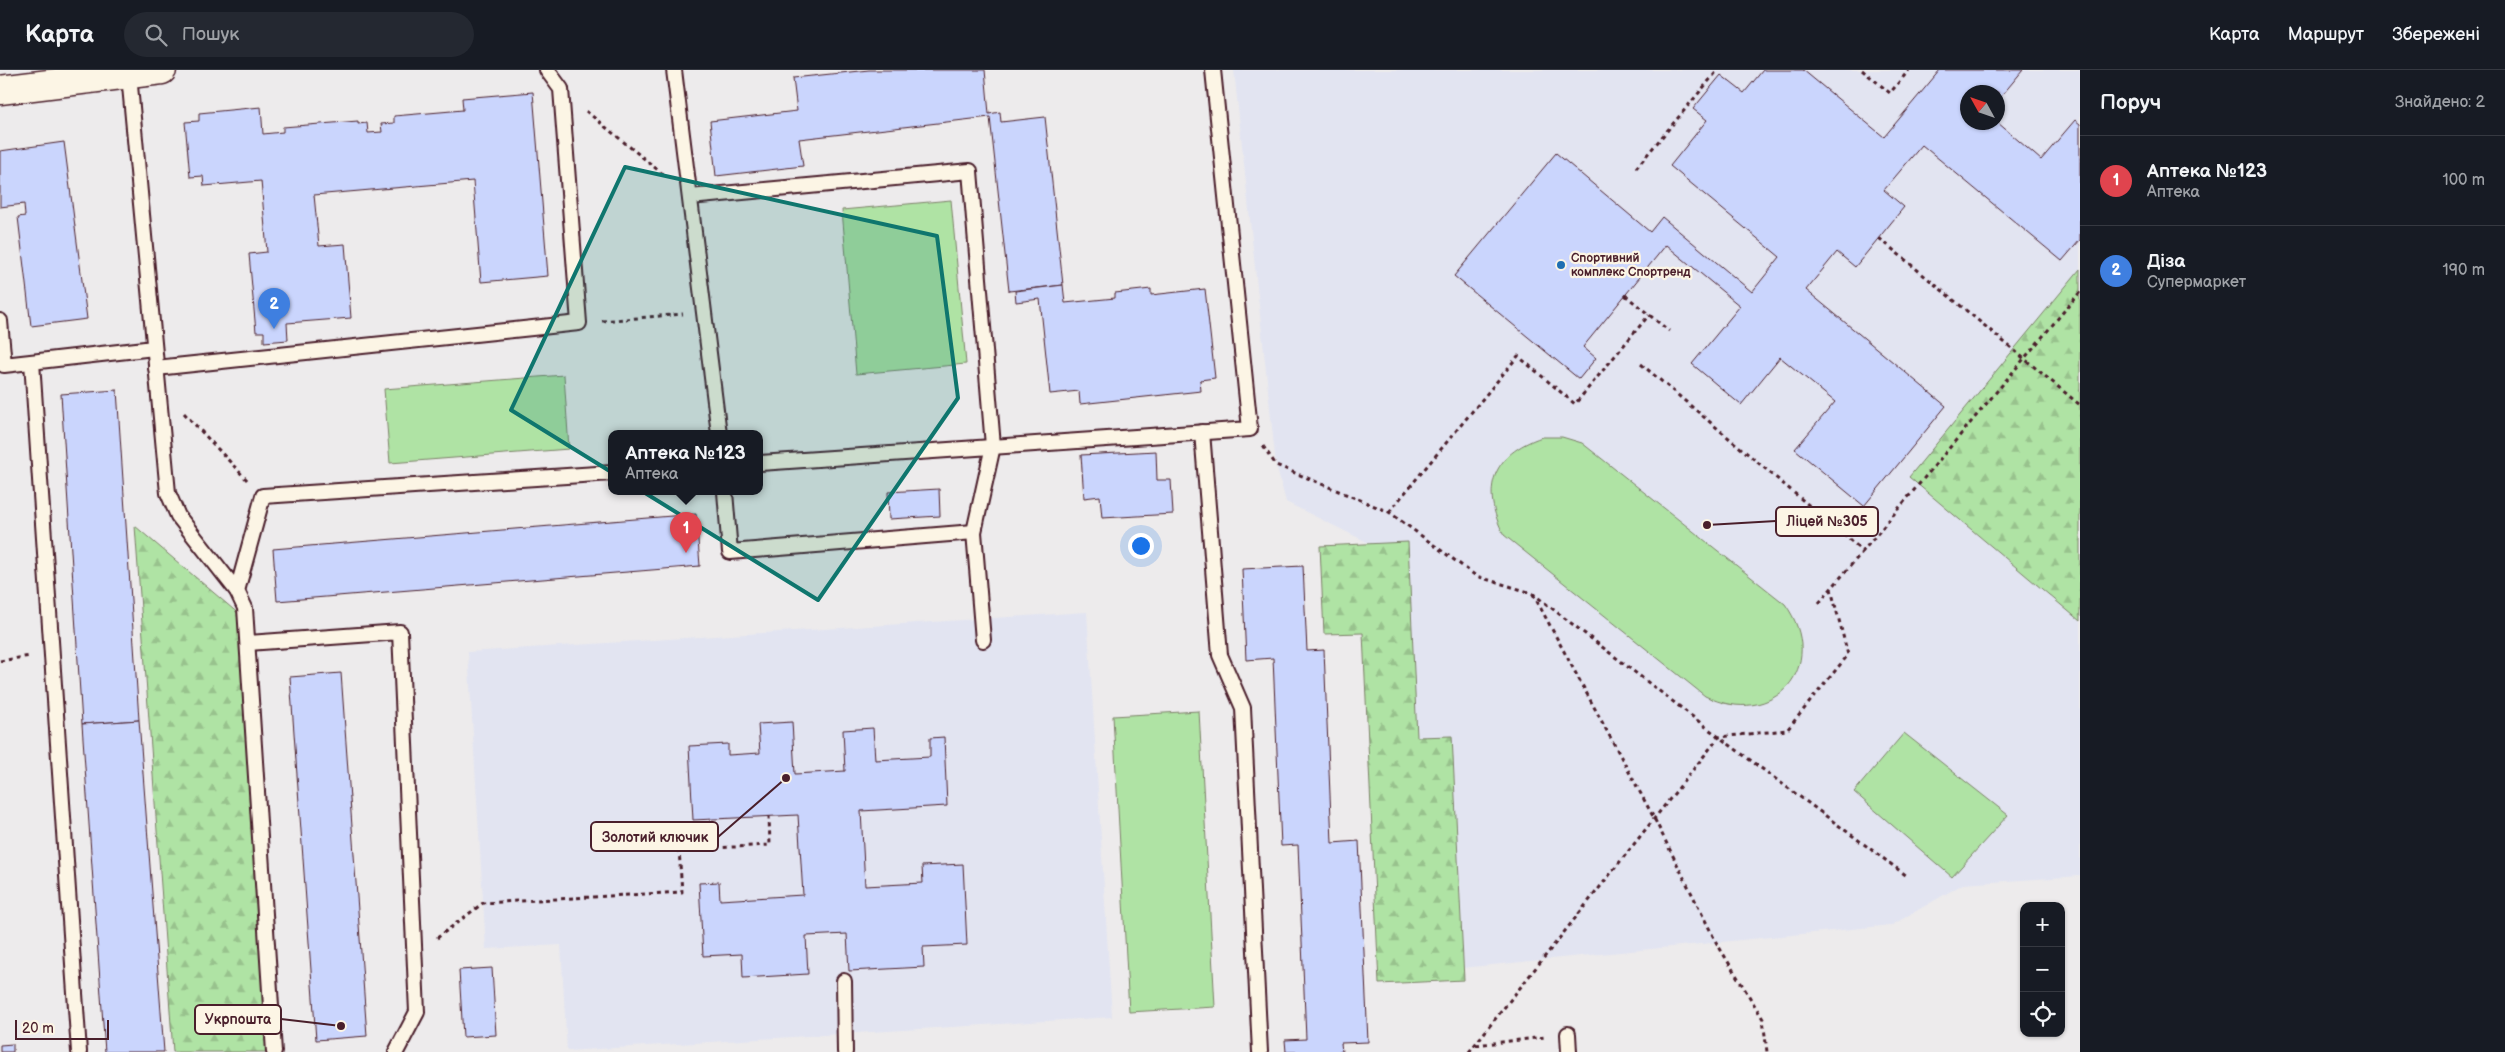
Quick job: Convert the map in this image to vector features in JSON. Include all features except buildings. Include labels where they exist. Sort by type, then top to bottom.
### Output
[{"type":"street","points":[[0,90],[162,70]]},
{"type":"lane","points":[[156,368],[579,323],[561,89],[548,70]]},
{"type":"lane","points":[[674,70],[719,430]]},
{"type":"lane","points":[[763,463],[1250,428],[1213,70]]},
{"type":"lane","points":[[129,75],[168,493],[172,506],[237,591],[245,608],[274,1052]]},
{"type":"lane","points":[[690,197],[970,170],[993,446],[974,532],[984,640]]},
{"type":"lane","points":[[0,321],[4,365],[154,348]]},
{"type":"lane","points":[[32,362],[79,1052]]},
{"type":"lane","points":[[1202,432],[1220,656],[1243,708],[1260,1052]]},
{"type":"lane","points":[[237,591],[263,496],[608,473]]},
{"type":"lane","points":[[725,495],[730,552],[974,532]]},
{"type":"lane","points":[[248,644],[400,632],[417,1012],[396,1052]]},
{"type":"lane","points":[[844,980],[846,1052]]},
{"type":"lane","points":[[1568,1034],[1569,1052]]},
{"type":"path","points":[[1636,168],[1718,70]]},
{"type":"path","points":[[1862,70],[1890,92],[1909,70]]},
{"type":"path","points":[[561,89],[690,197]]},
{"type":"path","points":[[1879,238],[2080,405]]},
{"type":"path","points":[[1819,604],[2080,292]]},
{"type":"path","points":[[1625,295],[1669,331]]},
{"type":"path","points":[[579,323],[704,312]]},
{"type":"path","points":[[1389,512],[1518,356],[1575,404],[1649,315]]},
{"type":"path","points":[[1641,364],[1863,550]]},
{"type":"path","points":[[158,385],[263,496]]},
{"type":"path","points":[[1250,428],[1276,465],[1389,512],[1476,576],[1532,593],[1720,738],[1907,876]]},
{"type":"path","points":[[1469,1052],[1720,738],[1787,730],[1848,655],[1831,589]]},
{"type":"path","points":[[1532,593],[1655,820],[1716,942],[1763,1018],[1766,1052]]},
{"type":"path","points":[[0,660],[53,653]]},
{"type":"path","points":[[415,954],[483,903],[682,892],[679,850],[770,845],[769,816]]},
{"type":"path","points":[[1476,1045],[1568,1034]]},
{"type":"highlighted area","points":[[625,167],[937,236],[958,398],[818,600],[511,410]]},
{"type":"shaded area","points":[[1234,70],[2080,70],[2080,876],[1963,884],[1892,925],[1401,974],[1381,549],[1286,502],[1276,465]]},
{"type":"shaded area","points":[[1087,612],[1112,1017],[567,1051],[561,945],[486,949],[468,652]]},
{"type":"green space","points":[[951,200],[966,364],[856,374],[842,210]]},
{"type":"green space","points":[[2080,269],[2080,621],[1909,477]]},
{"type":"green space","points":[[564,375],[569,449],[390,463],[384,389]]},
{"type":"green space","points":[[1542,437],[1562,437],[1582,443],[1785,604],[1797,627],[1801,649],[1798,669],[1788,686],[1772,698],[1753,705],[1730,704],[1705,696],[1504,535],[1493,503],[1492,488],[1495,475],[1502,463],[1512,453],[1525,444]]},
{"type":"green space","points":[[135,526],[240,615],[267,1052],[173,1052]]},
{"type":"green space","points":[[1408,542],[1417,737],[1452,736],[1464,980],[1379,984],[1363,633],[1324,634],[1320,546]]},
{"type":"green space","points":[[1199,711],[1215,1007],[1129,1012],[1113,716]]},
{"type":"green space","points":[[1904,733],[2008,815],[1952,877],[1854,792]]},
{"type":"place","name":"Спортивний комплекс Спортренд","points":[[1561,265]]},
{"type":"place","name":"Діза","points":[[274,329]]},
{"type":"place","name":"Ліцей №305","points":[[1707,525]]},
{"type":"place","name":"Аптека №123","points":[[686,553]]},
{"type":"place","name":"Золотий ключик","points":[[786,778]]},
{"type":"place","name":"Укрпошта","points":[[341,1026]]}]
